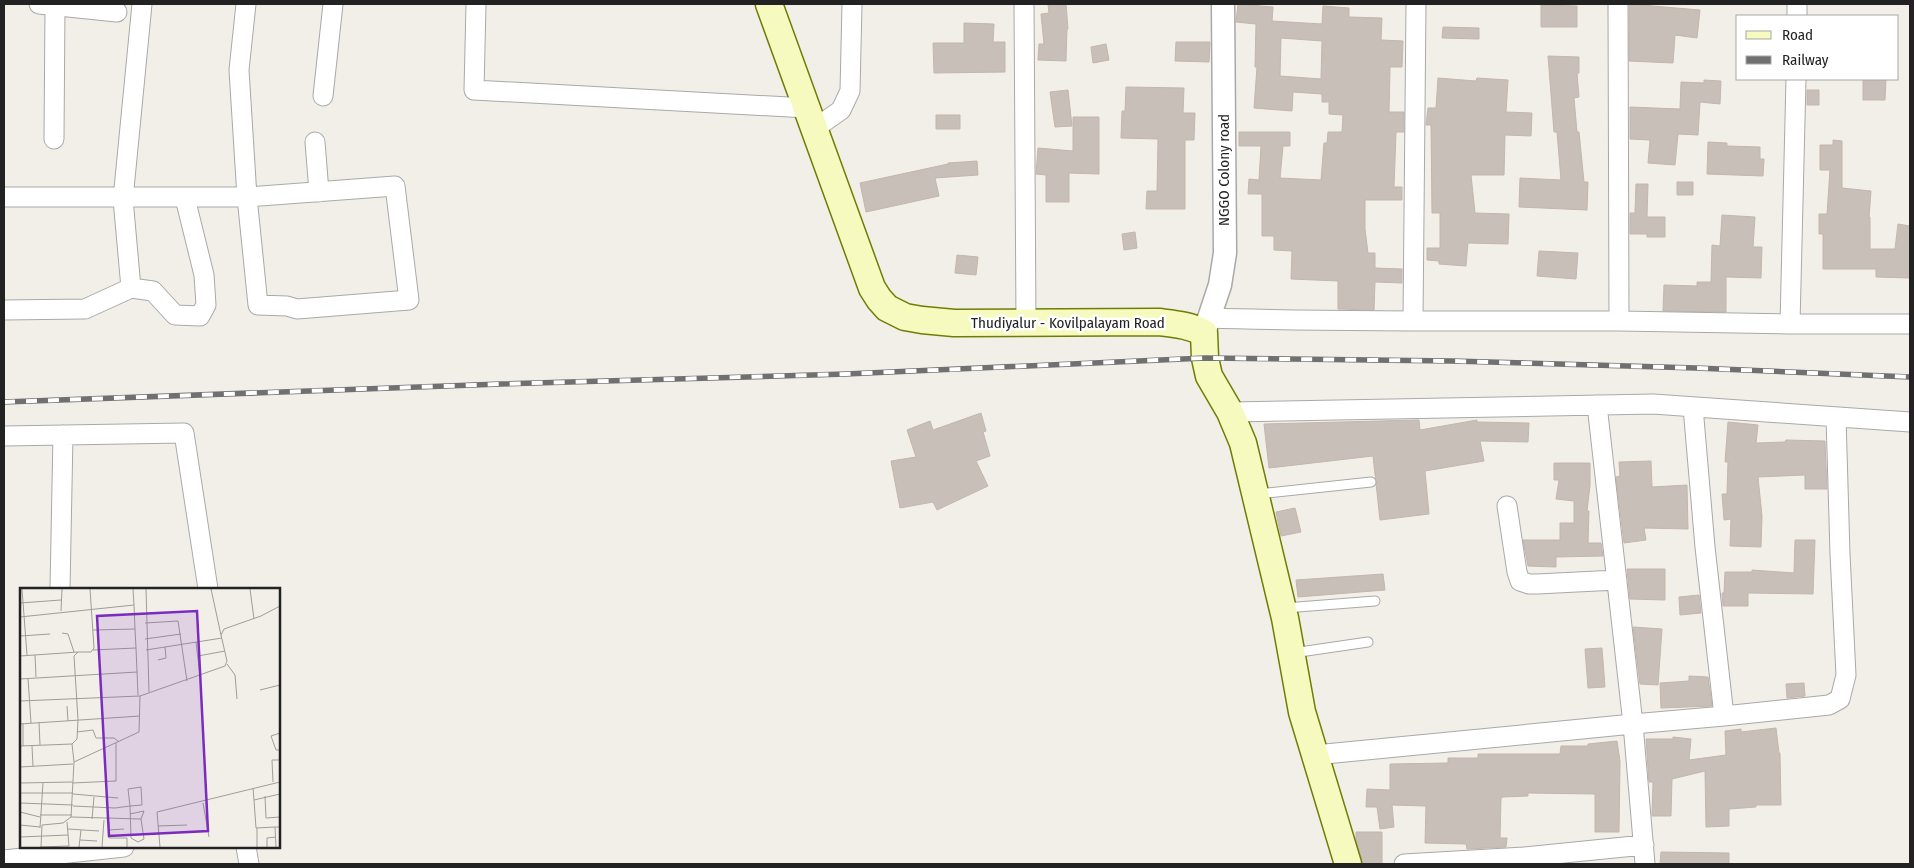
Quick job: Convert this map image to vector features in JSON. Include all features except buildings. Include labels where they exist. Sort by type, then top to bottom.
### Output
[{"type":"main road","name":"Thudiyalur - Kovilpalayam Road","points":[[769,4],[872,288],[887,308],[905,317],[954,323],[1159,322],[1195,328],[1206,326]]},
{"type":"main road","points":[[1206,326],[1204,358],[1208,376],[1230,412],[1243,443],[1282,608],[1302,712],[1348,864]]},
{"type":"street","points":[[131,288],[123,198],[142,4]]},
{"type":"street","points":[[4,198],[247,197],[395,186],[409,300],[297,309],[287,306],[258,305],[247,197],[239,70],[246,4]]},
{"type":"street","points":[[324,96],[333,4]]},
{"type":"street","points":[[476,4],[474,90],[810,119],[841,110],[850,91],[852,4]]},
{"type":"street","points":[[1024,4],[1026,323]]},
{"type":"street","name":"NGGO Colony road","points":[[1206,326],[1220,286],[1224,253],[1223,4]]},
{"type":"street","points":[[1413,320],[1416,4]]},
{"type":"street","points":[[1618,4],[1619,322]]},
{"type":"street","points":[[54,139],[47,5],[117,12]]},
{"type":"street","points":[[1790,324],[1796,80]]},
{"type":"street","points":[[315,142],[319,192]]},
{"type":"street","points":[[4,310],[85,309],[131,288],[153,291],[175,315],[200,316],[206,305],[204,275],[185,198]]},
{"type":"street","points":[[1206,326],[1413,320],[1910,324]]},
{"type":"street","points":[[1230,412],[1653,404],[1910,422]]},
{"type":"street","points":[[1597,405],[1633,724],[1646,864]]},
{"type":"street","points":[[1693,406],[1724,716]]},
{"type":"street","points":[[1315,755],[1829,705],[1840,699],[1846,675],[1836,416]]},
{"type":"street","points":[[4,436],[184,433],[208,588]]},
{"type":"street","points":[[60,588],[63,435]]},
{"type":"street","points":[[1507,506],[1516,572],[1520,581],[1537,584],[1617,580]]},
{"type":"street","points":[[1404,864],[1524,861],[1644,845]]},
{"type":"street","points":[[4,860],[115,848]]},
{"type":"street","points":[[246,848],[249,864]]},
{"type":"lane","points":[[1255,494],[1371,482]]},
{"type":"lane","points":[[1282,608],[1375,602]]},
{"type":"lane","points":[[1291,653],[1368,642]]},
{"type":"railway","points":[[4,402],[846,374],[1205,358],[1452,361],[1696,368],[1910,377]]}]
